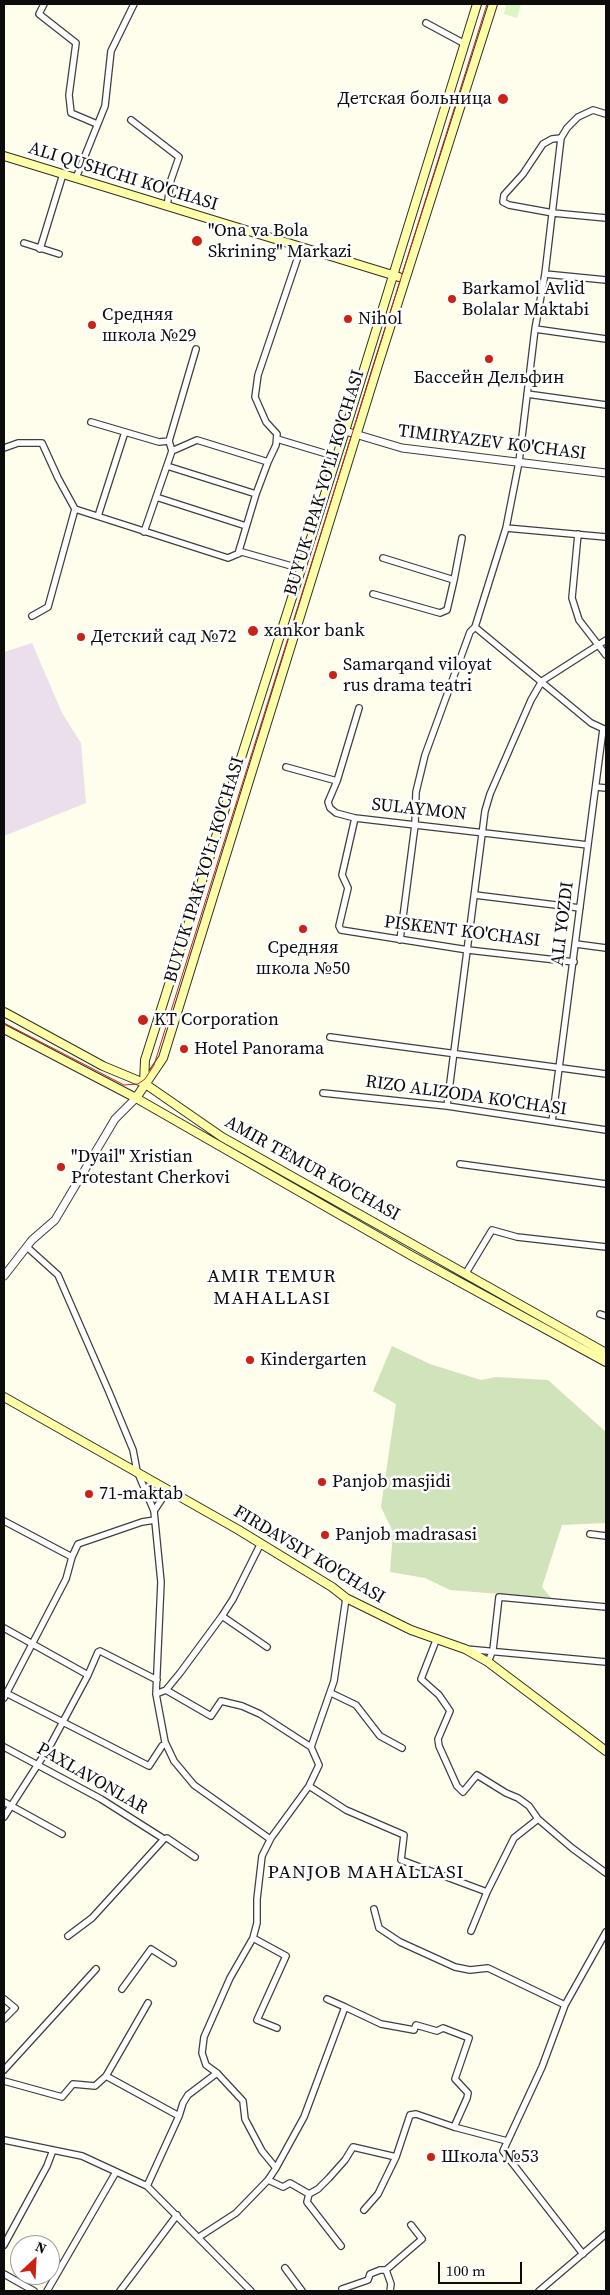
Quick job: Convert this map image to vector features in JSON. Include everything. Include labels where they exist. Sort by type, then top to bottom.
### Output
[{"type":"main road","name":"BUYUK IPAK YO'LI KO'CHASI","points":[[144,1083],[146,1058],[302,569],[477,4]]},
{"type":"main road","name":"BUYUK IPAK YO'LI KO'CHASI","points":[[136,1098],[144,1083],[163,1058],[356,435],[494,4]]},
{"type":"main road","name":"ALI QUSHCHI KO'CHASI","points":[[4,156],[405,280]]},
{"type":"main road","name":"AMIR TEMUR KO'CHASI","points":[[4,1012],[103,1066],[144,1083],[222,1136],[606,1353]]},
{"type":"main road","name":"AMIR TEMUR KO'CHASI","points":[[4,1029],[136,1098],[412,1256],[606,1362]]},
{"type":"main road","points":[[520,1314],[524,1306]]},
{"type":"main road","name":"FIRDAVSIY KO'CHASI","points":[[4,1397],[261,1543],[332,1587],[346,1598],[411,1630],[465,1649],[488,1662],[606,1751]]},
{"type":"street","points":[[44,4],[39,14],[76,43],[68,95],[71,113],[97,124]]},
{"type":"street","points":[[76,178],[105,106],[111,51],[134,4]]},
{"type":"street","points":[[426,23],[465,44]]},
{"type":"street","points":[[400,940],[415,825],[416,792],[425,755],[470,632],[475,627],[506,528],[519,462],[535,329],[545,274],[561,138],[578,117],[593,110],[606,114]]},
{"type":"street","points":[[131,120],[179,157],[171,180],[167,206]]},
{"type":"street","points":[[561,138],[552,139],[543,144],[523,174],[504,195],[503,202],[508,205],[552,213],[606,218]]},
{"type":"street","points":[[40,249],[64,174]]},
{"type":"street","points":[[24,243],[59,254]]},
{"type":"street","points":[[238,554],[277,434],[266,422],[255,398],[258,375],[302,248]]},
{"type":"street","points":[[545,274],[606,280]]},
{"type":"street","points":[[535,329],[606,339]]},
{"type":"street","points":[[144,532],[172,451],[169,441],[196,349]]},
{"type":"street","points":[[527,394],[606,405]]},
{"type":"street","points":[[90,422],[159,442],[169,441]]},
{"type":"street","name":"TIMIRYAZEV KO'CHASI","points":[[345,431],[402,448],[606,473]]},
{"type":"street","points":[[98,516],[125,432]]},
{"type":"street","points":[[172,451],[198,440],[268,462]]},
{"type":"street","points":[[276,440],[337,457]]},
{"type":"street","points":[[4,448],[18,443],[42,443],[75,509],[48,606],[32,616]]},
{"type":"street","points":[[166,466],[256,494]]},
{"type":"street","points":[[156,497],[246,526]]},
{"type":"street","points":[[75,509],[228,558],[242,552],[302,569]]},
{"type":"street","points":[[506,528],[606,537]]},
{"type":"street","points":[[578,534],[572,598],[578,620],[606,655]]},
{"type":"street","points":[[373,594],[440,613],[447,610],[462,538]]},
{"type":"street","points":[[383,558],[454,580]]},
{"type":"street","points":[[475,627],[591,723],[604,729]]},
{"type":"street","points":[[447,1106],[485,812],[490,794],[531,700],[542,681],[606,640]]},
{"type":"street","points":[[286,766],[337,782],[359,708]]},
{"type":"street","name":"ALI YOZDI","points":[[552,1122],[604,729]]},
{"type":"street","name":"SULAYMON","points":[[337,782],[328,802],[330,808],[355,818],[588,845]]},
{"type":"street","points":[[596,787],[606,788]]},
{"type":"street","name":"PISKENT KO'CHASI","points":[[355,818],[342,876],[348,888],[339,926],[346,931],[468,950],[574,962]]},
{"type":"street","points":[[475,895],[580,908]]},
{"type":"street","points":[[576,944],[606,948]]},
{"type":"street","points":[[330,1037],[454,1052],[606,1074]]},
{"type":"street","name":"RIZO ALIZODA KO'CHASI","points":[[323,1093],[447,1106],[606,1130]]},
{"type":"street","points":[[4,1276],[26,1246],[55,1220],[116,1119],[136,1098]]},
{"type":"street","points":[[460,1164],[606,1184]]},
{"type":"street","points":[[466,1273],[492,1230],[517,1237],[606,1247]]},
{"type":"street","points":[[26,1246],[58,1275],[133,1450],[137,1471],[154,1511],[161,1582],[156,1694],[165,1742],[174,1761],[194,1785],[270,1839]]},
{"type":"street","points":[[600,1314],[606,1316]]},
{"type":"street","points":[[154,1511],[168,1490]]},
{"type":"street","points":[[155,1520],[142,1522],[78,1544],[66,1579],[5,1694],[148,1766],[162,1746]]},
{"type":"street","points":[[4,1521],[72,1557]]},
{"type":"street","points":[[590,1534],[606,1536]]},
{"type":"street","points":[[156,1694],[166,1690],[222,1616],[233,1599],[261,1543]]},
{"type":"street","points":[[488,1662],[493,1650],[499,1597],[606,1607]]},
{"type":"street","points":[[311,1747],[331,1693],[346,1598]]},
{"type":"street","points":[[222,1616],[267,1647]]},
{"type":"street","points":[[4,1628],[88,1675]]},
{"type":"street","points":[[437,1638],[421,1679],[439,1695],[450,1711],[438,1738],[439,1746],[456,1786],[463,1792],[477,1775],[506,1793],[518,1798],[529,1806],[538,1819],[572,1848],[606,1873]]},
{"type":"street","points":[[465,1649],[493,1650],[606,1662]]},
{"type":"street","points":[[4,1817],[63,1723],[98,1652],[100,1651],[157,1680]]},
{"type":"street","points":[[166,1690],[211,1716],[221,1701],[242,1706],[260,1714],[311,1747],[319,1765],[309,1786],[270,1839],[262,1856],[257,1899],[257,1923],[253,1938],[230,1978],[204,2037],[202,2053],[206,2065],[217,2073],[243,2101],[245,2119],[262,2151],[276,2168]]},
{"type":"street","points":[[331,1693],[356,1705],[380,1736],[402,1748]]},
{"type":"street","name":"PAXLAVONLAR","points":[[4,1747],[100,1799],[164,1839],[167,1838],[195,1857]]},
{"type":"street","points":[[309,1786],[346,1810],[404,1835],[401,1860],[486,1892]]},
{"type":"street","points":[[4,1802],[62,1834]]},
{"type":"street","points":[[472,1930],[486,1892],[514,1838],[538,1819]]},
{"type":"street","points":[[68,1936],[92,1918],[164,1839]]},
{"type":"street","points":[[374,1909],[378,1928],[400,1942],[455,1967],[470,1970],[488,1968],[566,2005]]},
{"type":"street","points":[[583,2254],[503,2151],[538,2076],[566,2005],[606,1932]]},
{"type":"street","points":[[253,1938],[286,1956],[257,2020],[277,2028]]},
{"type":"street","points":[[122,1989],[151,1949],[173,1963]]},
{"type":"street","points":[[4,2070],[96,1969]]},
{"type":"street","points":[[4,1999],[15,2008],[4,2019]]},
{"type":"street","points":[[327,1999],[381,2024],[414,2030],[416,2025],[437,2031],[443,2028],[469,2038],[455,2080],[468,2093],[454,2127]]},
{"type":"street","points":[[4,2081],[62,2097],[73,2084],[95,2086],[106,2076],[148,2003]]},
{"type":"street","points":[[199,2237],[236,2213],[268,2180],[276,2168],[304,2117],[345,2007]]},
{"type":"street","points":[[147,2186],[179,2116],[183,2103],[188,2095],[217,2073]]},
{"type":"street","points":[[106,2076],[179,2116]]},
{"type":"street","points":[[364,2210],[378,2194],[396,2158],[410,2115],[416,2114],[454,2127],[507,2141]]},
{"type":"street","points":[[4,2140],[82,2156],[147,2186],[251,2291]]},
{"type":"street","points":[[308,2194],[318,2189],[329,2178],[346,2160],[353,2147],[396,2158]]},
{"type":"street","points":[[4,2245],[47,2166],[53,2150]]},
{"type":"street","points":[[47,2291],[116,2172]]},
{"type":"street","points":[[268,2180],[283,2187],[290,2183],[308,2194]]},
{"type":"street","points":[[308,2194],[307,2202],[341,2246]]},
{"type":"street","points":[[123,2290],[177,2216]]},
{"type":"street","points":[[342,2289],[368,2280],[370,2274],[386,2270],[422,2239],[411,2225]]},
{"type":"street","points":[[539,2291],[606,2234]]},
{"type":"street","points":[[285,2268],[302,2291]]},
{"type":"street","points":[[386,2270],[391,2284],[390,2291]]},
{"type":"street","points":[[4,2274],[25,2289],[34,2291]]},
{"type":"shaded area","points":[[32,643],[62,713],[81,743],[86,803],[4,836],[4,652]]},
{"type":"green space","points":[[506,4],[521,4],[517,18],[504,14]]},
{"type":"green space","points":[[392,1346],[430,1364],[481,1380],[496,1377],[548,1380],[606,1432],[606,1523],[562,1525],[542,1587],[551,1598],[450,1590],[425,1578],[390,1572],[393,1532],[381,1507],[396,1404],[373,1391]]},
{"type":"tram line","points":[[4,1023],[124,1085],[138,1084],[145,1079],[154,1065],[487,4]]},
{"type":"place","name":"Детская больница","points":[[503,99]]},
{"type":"place","name":"\"Ona va Bola Skrining\" Markazi","points":[[197,241]]},
{"type":"place","name":"Barkamol Avlid Bolalar Maktabi","points":[[452,299]]},
{"type":"place","name":"Nihol","points":[[348,319]]},
{"type":"place","name":"Средняя школа №29","points":[[92,325]]},
{"type":"place","name":"Бассейн Дельфин","points":[[489,359]]},
{"type":"place","name":"xankor bank","points":[[253,631]]},
{"type":"place","name":"Детский сад №72","points":[[81,637]]},
{"type":"place","name":"Samarqand viloyat rus drama teatri","points":[[333,675]]},
{"type":"place","name":"Средняя школа №50","points":[[303,929]]},
{"type":"place","name":"KT Corporation","points":[[143,1020]]},
{"type":"place","name":"Hotel Panorama","points":[[184,1049]]},
{"type":"place","name":"\"Dyail\" Xristian Protestant Cherkovi","points":[[61,1167]]},
{"type":"place","name":"Kindergarten","points":[[250,1360]]},
{"type":"place","name":"Panjob masjidi","points":[[322,1482]]},
{"type":"place","name":"71-maktab","points":[[89,1494]]},
{"type":"place","name":"Panjob madrasasi","points":[[325,1535]]},
{"type":"place","name":"Школа №53","points":[[431,2157]]},
{"type":"district","name":"AMIR TEMUR MAHALLASI","points":[[272,1288]]},
{"type":"district","name":"PANJOB MAHALLASI","points":[[366,1873]]}]
